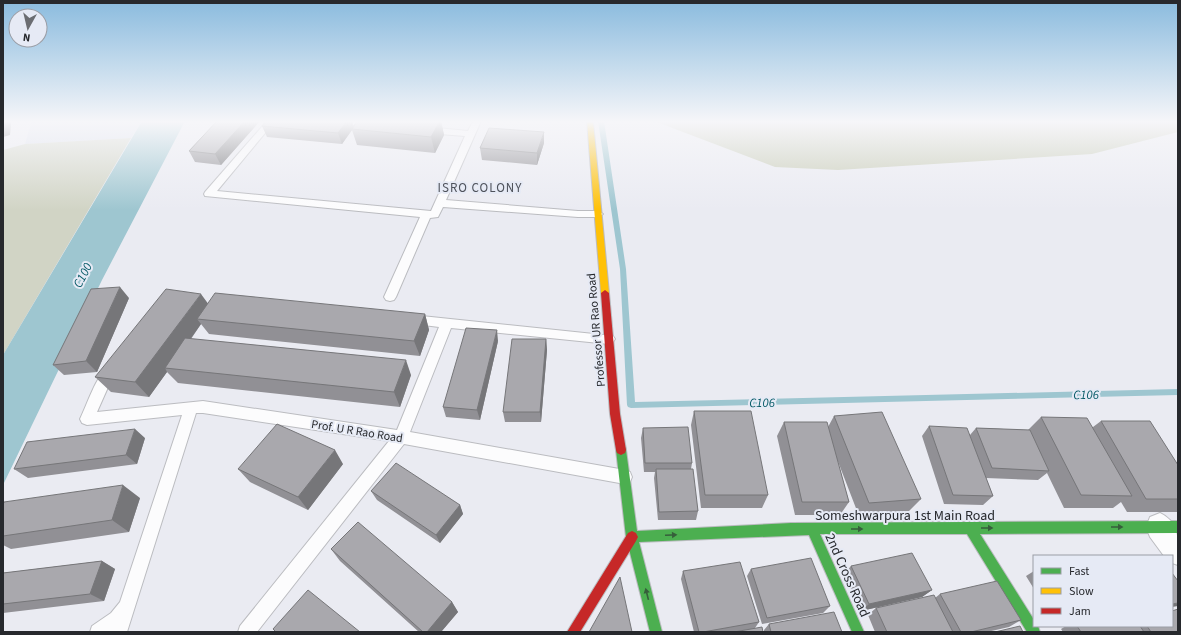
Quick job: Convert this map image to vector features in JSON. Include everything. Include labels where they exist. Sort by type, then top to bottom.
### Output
[{"type":"street","name":"Professor UR Rao Road","points":[[593,151],[615,414],[625,477],[632,537],[656,632]]},
{"type":"street","name":"Someshwarpura 1st Main Road","points":[[632,537],[812,529],[1169,527]]},
{"type":"street","points":[[1169,527],[1178,551]]},
{"type":"street","points":[[970,528],[1034,632]]},
{"type":"street","name":"2nd Cross Road","points":[[812,529],[858,632]]},
{"type":"street","points":[[573,632],[632,537]]},
{"type":"lane","points":[[246,151],[209,194],[434,215],[463,151]]},
{"type":"lane","points":[[439,203],[578,214],[598,214]]},
{"type":"lane","points":[[390,297],[426,214]]},
{"type":"lane","points":[[401,319],[608,339]]},
{"type":"lane","points":[[246,632],[401,437],[447,323]]},
{"type":"lane","name":"Prof. U R Rao Road","points":[[122,358],[104,382],[87,419],[203,407],[401,437],[625,477]]},
{"type":"lane","points":[[120,632],[191,408]]},
{"type":"lane","points":[[98,632],[117,619],[127,607]]},
{"type":"shaded area","points":[[3,151],[124,151],[3,355]]},
{"type":"green space","points":[[732,151],[1105,151],[1092,154],[838,170],[775,167]]},
{"type":"water","name":"C100","points":[[124,151],[170,151],[102,280],[3,485],[3,355]]},
{"type":"building","points":[[189,151],[218,151],[215,154]]},
{"type":"building","points":[[510,151],[538,151],[537,153]]},
{"type":"building","points":[[120,287],[86,361],[53,365],[91,289]]},
{"type":"building","points":[[166,289],[201,294],[135,382],[95,377]]},
{"type":"building","points":[[215,293],[425,314],[414,341],[197,319]]},
{"type":"building","points":[[466,328],[497,330],[477,410],[443,407]]},
{"type":"building","points":[[185,338],[406,360],[394,392],[165,368]]},
{"type":"building","points":[[512,339],[546,339],[540,412],[503,412]]},
{"type":"building","points":[[694,411],[751,411],[768,495],[705,495]]},
{"type":"building","points":[[882,412],[921,499],[869,503],[834,416]]},
{"type":"building","points":[[1041,417],[1087,418],[1132,496],[1081,495]]},
{"type":"building","points":[[1101,421],[1150,421],[1178,465],[1178,499],[1146,499]]},
{"type":"building","points":[[784,422],[827,422],[849,502],[802,502]]},
{"type":"building","points":[[277,424],[335,450],[298,497],[238,469]]},
{"type":"building","points":[[929,426],[967,428],[993,496],[953,495]]},
{"type":"building","points":[[688,427],[692,463],[645,463],[643,428]]},
{"type":"building","points":[[976,428],[1030,430],[1049,471],[992,468]]},
{"type":"building","points":[[135,429],[126,455],[14,469],[27,442]]},
{"type":"building","points":[[396,463],[460,505],[436,535],[371,491]]},
{"type":"building","points":[[656,469],[693,469],[698,511],[659,512]]},
{"type":"building","points":[[123,485],[112,520],[3,536],[4,502]]},
{"type":"building","points":[[358,522],[452,602],[427,632],[423,632],[331,549]]},
{"type":"building","points":[[912,553],[932,590],[869,604],[851,566]]},
{"type":"building","points":[[811,558],[830,606],[767,618],[751,569]]},
{"type":"building","points":[[102,561],[90,594],[3,604],[3,573]]},
{"type":"building","points":[[740,562],[759,622],[699,632],[683,571]]},
{"type":"building","points":[[1173,574],[1178,581],[1178,603],[1173,604]]},
{"type":"building","points":[[620,577],[632,632],[589,632]]},
{"type":"building","points":[[997,581],[1021,620],[971,632],[961,632],[940,594]]},
{"type":"building","points":[[308,590],[360,632],[276,632],[273,629]]},
{"type":"building","points":[[934,595],[953,632],[887,632],[876,608]]},
{"type":"building","points":[[1178,609],[1178,632],[1151,632],[1148,627],[1173,627],[1173,611]]},
{"type":"building","points":[[834,612],[842,632],[771,632],[769,624]]},
{"type":"building","points":[[1020,626],[1023,632],[995,632]]},
{"type":"building","points":[[762,627],[763,632],[734,632]]},
{"type":"building","points":[[1078,627],[1141,627],[1144,632],[1081,632]]},
{"type":"waterway","name":"C106","points":[[605,151],[623,269],[631,405],[1178,392]]},
{"type":"traffic: fast","points":[[621,450],[632,537],[656,632]]},
{"type":"traffic: fast","points":[[632,537],[791,529],[1178,527]]},
{"type":"traffic: fast","points":[[970,528],[1034,632]]},
{"type":"traffic: fast","points":[[812,529],[858,632]]},
{"type":"traffic: slow","points":[[593,151],[605,293]]},
{"type":"traffic: jam","points":[[605,293],[615,414],[621,450]]},
{"type":"traffic: jam","points":[[573,632],[632,537]]},
{"type":"district","name":"ISRO COLONY","points":[[480,187]]}]
